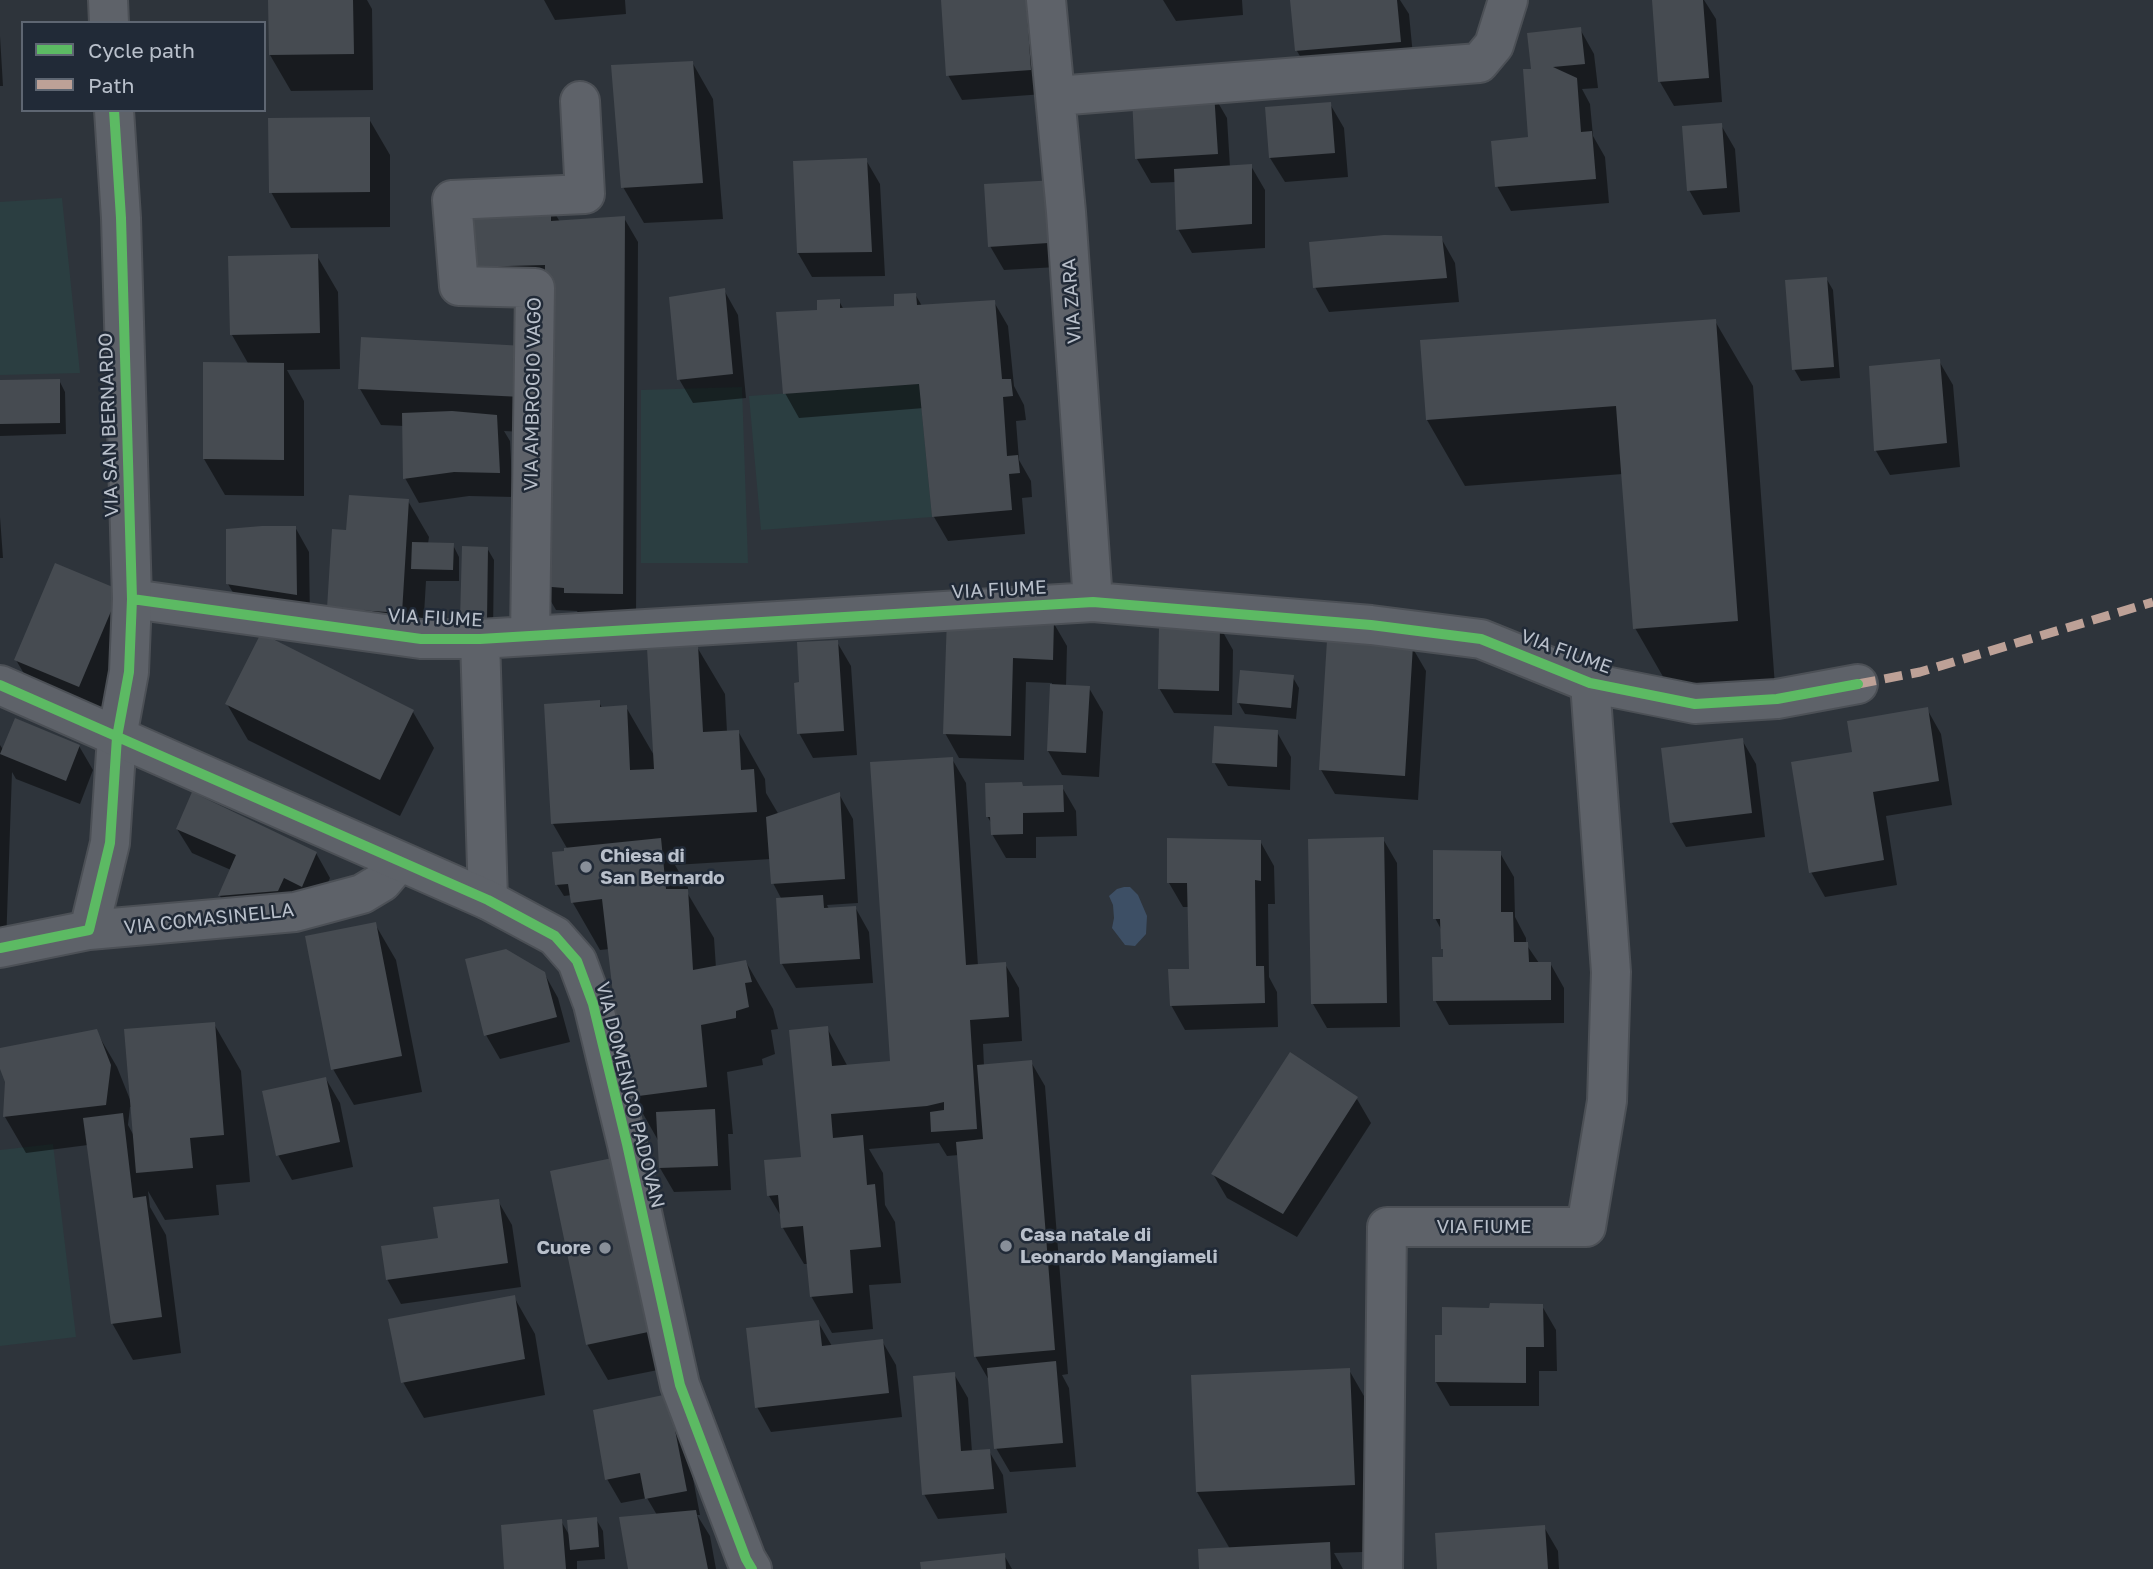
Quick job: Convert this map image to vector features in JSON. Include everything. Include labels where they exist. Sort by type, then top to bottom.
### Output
[{"type":"street","points":[[107,0],[109,21]]},
{"type":"street","name":"VIA ZARA","points":[[1046,0],[1056,96],[1093,602]]},
{"type":"street","points":[[1056,96],[1479,63],[1494,45],[1508,0]]},
{"type":"street","name":"VIA AMBROGIO VAGO","points":[[530,636],[536,288],[459,286],[452,200],[585,194],[580,101]]},
{"type":"street","name":"VIA SAN BERNARDO","points":[[89,930],[110,843],[117,737],[129,673],[132,599],[121,218],[114,112]]},
{"type":"street","name":"VIA FIUME","points":[[132,599],[421,639],[480,639],[1093,602],[1371,625],[1481,639],[1590,683],[1695,704],[1777,699],[1858,684]]},
{"type":"street","name":"VIA FIUME","points":[[480,639],[488,900]]},
{"type":"street","name":"VIA FIUME","points":[[1383,1569],[1387,1227],[1586,1227],[1607,1101],[1611,972],[1590,683]]},
{"type":"street","name":"VIA DOMENICO PADOVAN","points":[[0,685],[488,900],[555,936],[577,961],[593,1004],[680,1385],[752,1569]]},
{"type":"street","name":"VIA COMASINELLA","points":[[0,948],[89,930],[295,912],[362,894],[382,882],[399,862]]},
{"type":"shaded area","points":[[62,198],[80,373],[0,375],[0,202]]},
{"type":"shaded area","points":[[919,384],[932,517],[761,530],[749,396]]},
{"type":"shaded area","points":[[742,387],[748,563],[641,563],[641,390]]},
{"type":"shaded area","points":[[53,1144],[76,1337],[0,1346],[0,1150]]},
{"type":"water","points":[[1124,887],[1130,887],[1138,895],[1147,916],[1146,934],[1135,946],[1125,945],[1112,928],[1113,905],[1109,896]]},
{"type":"building","points":[[268,0],[353,0],[354,54],[269,55]]},
{"type":"building","points":[[941,0],[1026,0],[1031,70],[946,76]]},
{"type":"building","points":[[1290,0],[1397,0],[1401,42],[1295,51]]},
{"type":"building","points":[[1652,0],[1703,0],[1709,78],[1658,82]]},
{"type":"building","points":[[1581,27],[1585,64],[1553,67],[1577,78],[1581,132],[1592,131],[1596,179],[1495,187],[1491,141],[1528,137],[1523,69],[1531,69],[1527,33]]},
{"type":"building","points":[[693,61],[703,183],[621,188],[611,65]]},
{"type":"building","points":[[1214,92],[1218,154],[1135,159],[1132,97]]},
{"type":"building","points":[[1331,102],[1335,153],[1269,158],[1265,107]]},
{"type":"building","points":[[370,117],[370,192],[269,193],[268,118]]},
{"type":"building","points":[[1722,123],[1727,188],[1687,191],[1682,126]]},
{"type":"building","points":[[867,158],[872,252],[797,253],[793,161]]},
{"type":"building","points":[[1252,164],[1252,224],[1176,230],[1174,169]]},
{"type":"building","points":[[1056,180],[1063,242],[988,247],[984,184]]},
{"type":"building","points":[[551,203],[551,221],[625,216],[623,594],[564,593],[564,588],[540,586],[545,265],[471,267],[466,208]]},
{"type":"building","points":[[1384,235],[1442,236],[1447,278],[1313,288],[1309,242]]},
{"type":"building","points":[[318,254],[320,333],[230,335],[228,256]]},
{"type":"building","points":[[1827,277],[1834,367],[1792,370],[1785,280]]},
{"type":"building","points":[[725,288],[733,374],[677,380],[669,297]]},
{"type":"building","points":[[916,293],[917,305],[995,300],[1002,379],[1011,379],[1013,396],[1003,397],[1007,456],[1018,455],[1020,473],[1009,474],[1012,510],[932,517],[919,384],[783,394],[776,312],[817,310],[817,300],[840,299],[840,308],[894,306],[894,294]]},
{"type":"building","points":[[1716,319],[1738,621],[1633,629],[1616,406],[1426,420],[1420,340]]},
{"type":"building","points":[[361,337],[525,346],[522,397],[358,389]]},
{"type":"building","points":[[1940,359],[1947,443],[1874,451],[1869,366]]},
{"type":"building","points":[[203,362],[284,363],[284,460],[203,459]]},
{"type":"building","points":[[60,379],[60,423],[0,424],[0,380]]},
{"type":"building","points":[[452,411],[497,415],[500,473],[454,472],[403,479],[402,413]]},
{"type":"building","points":[[349,495],[409,499],[402,613],[327,608],[332,529],[346,530]]},
{"type":"building","points":[[296,526],[297,595],[226,584],[226,529]]},
{"type":"building","points":[[412,542],[454,543],[453,570],[411,569]]},
{"type":"building","points":[[462,546],[488,547],[487,620],[460,620]]},
{"type":"building","points":[[55,563],[120,590],[79,687],[14,660]]},
{"type":"building","points":[[947,617],[1054,620],[1053,660],[1013,658],[1011,736],[943,734]]},
{"type":"building","points":[[1220,624],[1219,691],[1158,689],[1159,625]]},
{"type":"building","points":[[261,633],[414,710],[380,780],[225,704]]},
{"type":"building","points":[[838,640],[844,731],[797,734],[794,683],[799,682],[797,642]]},
{"type":"building","points":[[1327,640],[1413,645],[1405,776],[1319,770]]},
{"type":"building","points":[[698,645],[703,732],[739,730],[741,770],[754,769],[757,812],[551,824],[544,704],[600,700],[600,707],[627,705],[630,770],[654,769],[647,648]]},
{"type":"building","points":[[1240,670],[1294,675],[1291,708],[1237,703]]},
{"type":"building","points":[[1050,684],[1090,686],[1086,753],[1047,751]]},
{"type":"building","points":[[1928,707],[1939,781],[1873,792],[1884,860],[1809,873],[1791,762],[1852,752],[1847,721]]},
{"type":"building","points":[[15,718],[80,745],[66,781],[0,754]]},
{"type":"building","points":[[1214,726],[1278,730],[1277,767],[1212,763]]},
{"type":"building","points":[[1743,738],[1752,813],[1670,823],[1661,748]]},
{"type":"building","points":[[953,757],[966,965],[1006,962],[1009,1017],[970,1020],[977,1129],[931,1132],[930,1112],[944,1110],[944,1102],[927,1106],[831,1114],[833,1138],[863,1135],[867,1185],[875,1184],[881,1247],[850,1250],[853,1293],[810,1297],[803,1226],[781,1228],[778,1195],[767,1196],[764,1160],[801,1157],[789,1030],[828,1026],[832,1066],[890,1061],[870,762]]},
{"type":"building","points":[[1022,782],[1023,786],[1063,785],[1064,812],[1023,813],[1023,834],[991,835],[990,817],[986,817],[985,783]]},
{"type":"building","points":[[192,792],[317,852],[302,887],[284,878],[278,891],[218,896],[236,855],[176,829]]},
{"type":"building","points":[[840,792],[845,879],[771,884],[766,817]]},
{"type":"building","points":[[1384,837],[1387,1003],[1311,1004],[1308,839]]},
{"type":"building","points":[[661,838],[666,889],[688,889],[693,970],[746,960],[752,982],[745,983],[749,1007],[736,1011],[736,1018],[701,1025],[707,1087],[631,1097],[621,1063],[602,899],[571,903],[568,884],[555,885],[552,852],[564,851],[564,848]]},
{"type":"building","points":[[1167,838],[1261,840],[1261,881],[1255,880],[1256,966],[1264,966],[1265,1003],[1170,1006],[1168,969],[1189,969],[1187,883],[1167,883]]},
{"type":"building","points":[[1433,850],[1501,851],[1501,912],[1513,912],[1514,942],[1528,942],[1529,962],[1551,962],[1551,1000],[1433,1001],[1432,957],[1443,957],[1443,949],[1440,919],[1433,919]]},
{"type":"building","points":[[823,895],[824,908],[856,906],[860,959],[780,964],[776,898]]},
{"type":"building","points":[[376,922],[402,1056],[331,1070],[305,936]]},
{"type":"building","points":[[506,949],[545,972],[557,1017],[484,1036],[465,959]]},
{"type":"building","points":[[215,1022],[224,1135],[190,1138],[193,1168],[136,1173],[124,1029]]},
{"type":"building","points":[[97,1029],[111,1065],[106,1105],[3,1117],[5,1082],[0,1069],[0,1048]]},
{"type":"building","points":[[1290,1052],[1358,1097],[1283,1214],[1211,1174]]},
{"type":"building","name":"Casa natale di Leonardo Mangiameli","points":[[1032,1060],[1055,1350],[974,1357],[956,1142],[983,1139],[977,1065]]},
{"type":"building","points":[[326,1077],[340,1142],[276,1156],[262,1091]]},
{"type":"building","points":[[715,1109],[718,1166],[659,1168],[656,1112]]},
{"type":"building","points":[[123,1113],[133,1198],[146,1196],[162,1317],[111,1324],[83,1118]]},
{"type":"building","points":[[617,1157],[653,1331],[586,1345],[550,1171]]},
{"type":"building","points":[[499,1199],[508,1263],[386,1280],[381,1246],[438,1238],[433,1207]]},
{"type":"building","points":[[515,1295],[525,1359],[401,1383],[388,1319]]},
{"type":"building","points":[[1490,1303],[1543,1304],[1544,1347],[1526,1347],[1526,1383],[1435,1382],[1435,1335],[1442,1335],[1442,1307],[1489,1308]]},
{"type":"building","points":[[819,1320],[822,1346],[883,1339],[889,1393],[755,1408],[746,1328]]},
{"type":"building","points":[[1056,1361],[1063,1443],[994,1449],[987,1368]]},
{"type":"building","points":[[1350,1368],[1355,1485],[1196,1492],[1191,1375]]},
{"type":"building","points":[[955,1372],[961,1451],[990,1449],[994,1489],[922,1495],[913,1376]]},
{"type":"building","points":[[668,1394],[687,1491],[645,1499],[640,1473],[605,1480],[593,1410]]},
{"type":"building","points":[[696,1510],[708,1569],[628,1569],[619,1517]]},
{"type":"building","points":[[597,1517],[599,1547],[570,1550],[567,1520]]},
{"type":"building","points":[[562,1519],[566,1569],[504,1569],[501,1525]]},
{"type":"building","points":[[1545,1525],[1548,1569],[1437,1569],[1435,1533]]},
{"type":"building","points":[[1330,1542],[1331,1569],[1199,1569],[1198,1549]]},
{"type":"building","points":[[1005,1553],[1006,1569],[921,1569],[920,1562]]},
{"type":"marked path","points":[[1858,684],[1920,672],[2153,602]]},
{"type":"cycle path","points":[[0,948],[89,930],[110,843],[117,737],[129,672],[132,599],[121,218],[114,112]]},
{"type":"cycle path","points":[[132,599],[421,639],[480,639],[1093,602],[1371,625],[1481,639],[1590,683],[1695,704],[1777,699],[1858,684]]},
{"type":"cycle path","points":[[0,685],[488,900],[555,936],[577,961],[593,1004],[680,1385],[752,1569]]},
{"type":"place","name":"Chiesa di San Bernardo","points":[[586,867]]},
{"type":"place","name":"Casa natale di Leonardo Mangiameli","points":[[1006,1246]]},
{"type":"place","name":"Cuore","points":[[605,1248]]}]
